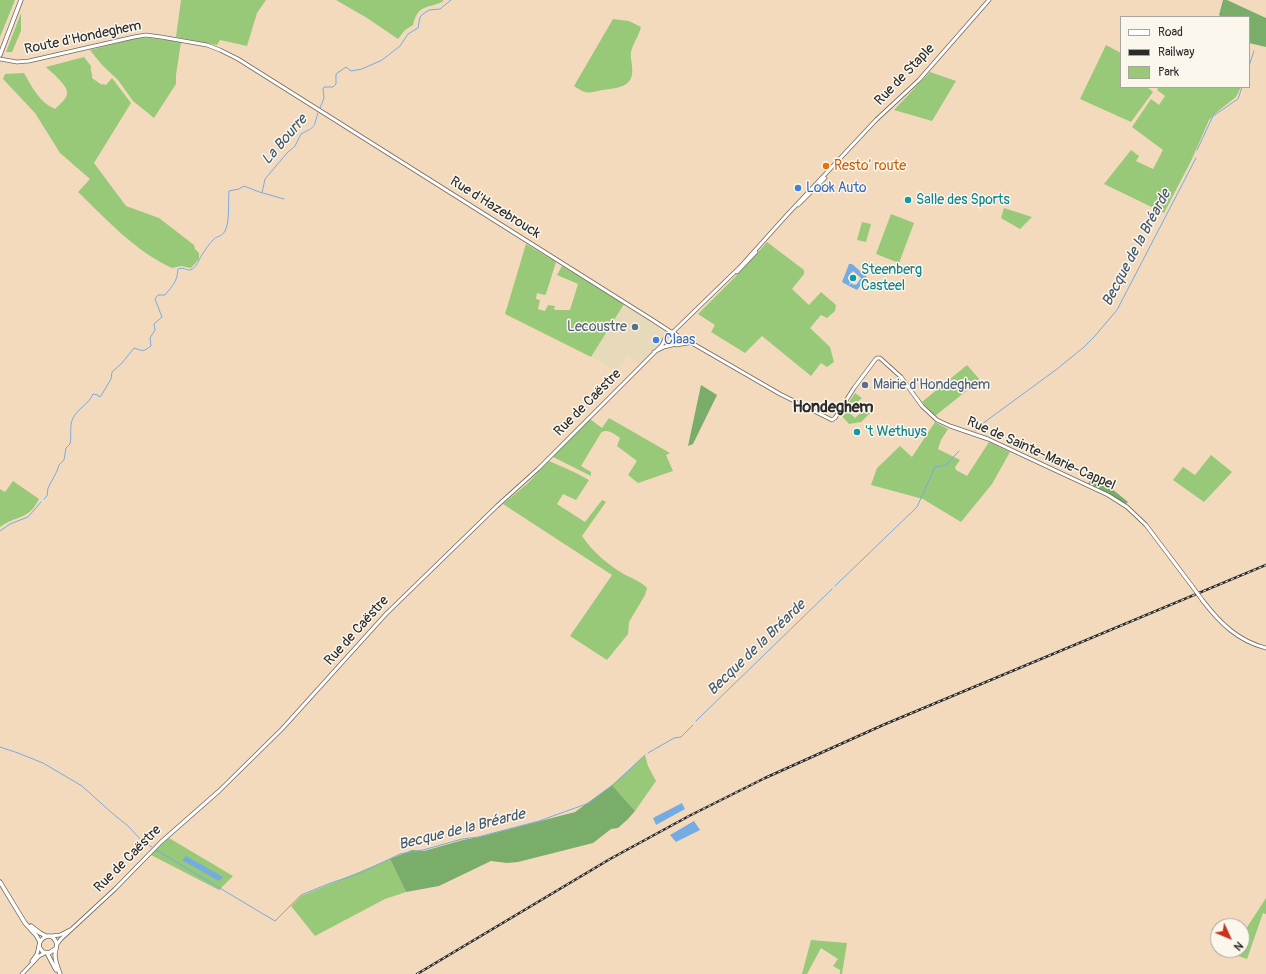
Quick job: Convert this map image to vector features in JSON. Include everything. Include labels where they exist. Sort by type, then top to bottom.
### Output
[{"type":"main road","points":[[0,55],[21,0]]},
{"type":"main road","points":[[0,882],[39,944],[41,950],[46,953],[59,974]]},
{"type":"main road","points":[[23,918],[38,932],[55,939],[57,944],[55,949],[55,958],[59,974]]},
{"type":"main road","points":[[39,944],[42,938],[48,936]]},
{"type":"main road","points":[[46,953],[52,952],[55,949]]},
{"type":"street","name":"Rue de Staple","points":[[670,333],[682,324],[728,279],[792,210],[826,177],[835,164],[876,120],[926,73],[989,0]]},
{"type":"street","name":"Route d'Hondeghem","points":[[0,59],[32,61],[137,36],[158,36],[202,44],[220,50],[236,58],[319,111]]},
{"type":"street","name":"Rue d'Hazebrouck","points":[[319,111],[659,324],[670,333]]},
{"type":"street","name":"Rue de Staple","points":[[678,337],[679,329],[682,324]]},
{"type":"street","points":[[670,333],[693,345],[683,343],[671,346],[666,343],[665,340],[670,333]]},
{"type":"street","points":[[676,345],[678,342],[678,337]]},
{"type":"street","name":"Rue de Caëstre","points":[[57,944],[115,889],[158,845],[219,791],[280,732],[392,607],[540,466],[665,340]]},
{"type":"street","name":"Rue de Sainte-Marie-Cappel","points":[[693,345],[783,396],[833,420],[858,381],[876,359],[880,358],[904,380],[927,411],[940,421],[984,438],[1120,502],[1135,513],[1144,522],[1218,620],[1231,632],[1245,640],[1266,648]]},
{"type":"street","name":"Rue de Caëstre","points":[[654,352],[661,348],[671,346]]},
{"type":"street","name":"Rue de Caëstre","points":[[48,936],[60,935],[76,925]]},
{"type":"street","points":[[23,973],[37,954],[39,944]]},
{"type":"street","points":[[23,973],[38,957],[46,953]]},
{"type":"shaded area","points":[[624,304],[665,334],[661,343],[640,364],[628,355],[616,370],[591,357]]},
{"type":"green space","points":[[0,0],[15,0],[0,37]]},
{"type":"green space","points":[[181,0],[266,0],[257,13],[247,46],[220,40],[217,45],[176,37]]},
{"type":"green space","points":[[336,0],[444,1],[421,10],[415,18],[413,25],[405,30],[398,39],[367,18]]},
{"type":"green space","points":[[1223,0],[1227,0],[1266,18],[1266,47],[1250,43],[1250,16],[1219,15]]},
{"type":"green space","points":[[21,13],[21,31],[12,52],[6,52]]},
{"type":"green space","points":[[613,19],[629,21],[641,27],[631,52],[631,79],[623,86],[590,92],[582,91],[574,86]]},
{"type":"green space","points":[[137,38],[151,38],[181,42],[176,84],[154,118],[133,101],[118,80],[102,65],[90,50]]},
{"type":"green space","points":[[1106,45],[1120,52],[1120,88],[1148,88],[1153,92],[1131,122],[1080,99]]},
{"type":"green space","points":[[84,57],[91,66],[92,78],[102,85],[106,85],[112,78],[131,103],[94,163],[126,206],[159,218],[194,245],[195,249],[199,253],[199,259],[191,268],[181,266],[172,268],[146,253],[122,234],[78,192],[90,179],[60,153],[35,113],[3,79],[5,74],[24,73],[33,89],[41,99],[55,109],[65,98],[67,91],[60,80],[46,67]]},
{"type":"green space","points":[[930,72],[956,81],[932,121],[894,110]]},
{"type":"green space","points":[[1158,88],[1240,88],[1236,97],[1209,120],[1191,161],[1164,213],[1104,184],[1131,150],[1139,156],[1136,161],[1153,169],[1163,150],[1132,127],[1151,99],[1159,105],[1165,96],[1157,90]]},
{"type":"green space","points":[[1004,208],[1032,217],[1020,229],[1001,218]]},
{"type":"green space","points":[[891,214],[914,223],[899,263],[876,254]]},
{"type":"green space","points":[[862,222],[871,224],[866,242],[857,240]]},
{"type":"green space","points":[[767,242],[804,270],[804,274],[792,289],[809,305],[821,292],[836,305],[835,311],[827,318],[821,315],[810,328],[830,347],[834,362],[827,367],[821,363],[811,376],[762,336],[745,353],[711,332],[715,325],[698,314],[741,271]]},
{"type":"green space","points":[[526,244],[556,262],[546,294],[537,293],[536,299],[540,300],[538,309],[545,311],[548,305],[555,306],[555,310],[570,310],[578,284],[557,275],[562,266],[624,304],[591,357],[505,314]]},
{"type":"green space","points":[[967,365],[980,380],[935,416],[922,402]]},
{"type":"green space","points":[[701,385],[717,395],[693,444],[688,446]]},
{"type":"green space","points":[[855,393],[862,398],[847,410],[855,418],[870,404],[874,407],[874,409],[861,422],[849,424],[841,415]]},
{"type":"green space","points":[[609,418],[670,453],[666,455],[673,471],[638,483],[628,475],[637,461],[617,446],[620,438],[608,431],[601,433],[581,466],[591,472],[591,476],[553,457],[590,419],[602,428]]},
{"type":"green space","points":[[935,422],[948,429],[941,440],[938,449],[960,460],[955,467],[956,470],[967,476],[989,442],[1010,452],[992,484],[961,522],[923,499],[871,485],[877,468],[900,446],[912,457]]},
{"type":"green space","points":[[1211,455],[1232,472],[1204,502],[1173,480],[1183,467],[1195,475]]},
{"type":"green space","points":[[549,461],[589,480],[576,500],[563,494],[557,504],[585,522],[602,500],[606,502],[582,536],[595,552],[605,561],[622,573],[642,583],[647,588],[645,595],[629,622],[628,634],[607,660],[570,636],[612,575],[503,504],[527,484]]},
{"type":"green space","points":[[1096,478],[1128,502],[1126,504],[1088,484],[1091,479]]},
{"type":"green space","points":[[13,481],[39,499],[31,511],[0,527],[0,489],[5,492]]},
{"type":"green space","points":[[645,755],[648,766],[656,781],[635,811],[612,785]]},
{"type":"green space","points":[[612,785],[635,811],[618,828],[611,829],[593,843],[518,862],[507,863],[491,861],[439,886],[406,892],[390,859],[412,850],[424,851],[575,812]]},
{"type":"green space","points":[[169,838],[233,876],[219,890],[151,855]]},
{"type":"green space","points":[[390,859],[406,892],[385,899],[315,936],[291,906],[301,896]]},
{"type":"green space","points":[[1266,898],[1266,914],[1263,913],[1250,950],[1250,923]]},
{"type":"green space","points":[[811,940],[847,943],[842,974],[840,974],[840,970],[833,966],[838,959],[821,948],[807,974],[802,974]]},
{"type":"water","points":[[849,264],[852,264],[867,277],[857,290],[849,286],[842,282]],"holes":[[[853,271],[861,278],[857,284],[854,285],[851,283],[849,286],[850,282],[848,278]]]},
{"type":"water","points":[[682,803],[685,809],[656,825],[653,818]]},
{"type":"water","points":[[694,821],[700,830],[676,842],[670,835]]},
{"type":"water","points":[[186,856],[223,877],[219,881],[182,860]]},
{"type":"waterway","name":"La Bourre","points":[[320,108],[324,98],[323,89],[324,87],[333,87],[336,84],[336,74],[346,67],[351,71],[362,69],[382,60],[400,46],[408,34],[418,28],[420,17],[423,14],[429,10],[440,9],[451,0]]},
{"type":"waterway","name":"Becque de la Bréarde","points":[[1250,63],[1254,51]]},
{"type":"waterway","name":"Becque de la Bréarde","points":[[1197,150],[1213,116],[1238,99],[1242,88]]},
{"type":"waterway","name":"La Bourre","points":[[44,499],[47,496],[48,488],[59,465],[64,460],[66,448],[70,444],[71,424],[75,414],[93,394],[98,395],[99,397],[101,396],[111,379],[112,372],[122,363],[134,348],[143,350],[151,346],[150,338],[155,330],[154,324],[162,317],[155,299],[158,295],[165,295],[170,289],[176,280],[178,269],[192,269],[214,239],[225,231],[227,227],[229,191],[239,189],[244,186],[262,193],[265,179],[287,153],[295,146],[301,134],[313,126],[318,113]]},
{"type":"waterway","name":"Becque de la Bréarde","points":[[975,431],[982,424],[1057,369],[1084,347],[1117,310],[1196,158]]},
{"type":"waterway","points":[[263,193],[284,199]]},
{"type":"waterway","name":"Becque de la Bréarde","points":[[835,586],[917,507],[935,467],[946,465],[959,451]]},
{"type":"waterway","name":"La Bourre","points":[[0,531],[10,524],[28,517],[41,502]]},
{"type":"waterway","name":"Becque de la Bréarde","points":[[696,721],[832,589]]},
{"type":"waterway","name":"Becque de la Bréarde","points":[[648,753],[674,738],[681,737],[693,725]]},
{"type":"waterway","name":"Becque de la Bréarde","points":[[0,747],[43,763],[82,786],[128,826],[144,843],[152,847]]},
{"type":"waterway","name":"Becque de la Bréarde","points":[[156,850],[275,921],[301,895],[360,873],[400,854],[423,850],[462,839],[478,837],[539,821],[589,803],[612,786],[645,755]]},
{"type":"railway","points":[[417,974],[610,859],[689,816],[765,778],[883,725],[1266,565]]},
{"type":"place","name":"Resto' route","points":[[826,166]]},
{"type":"place","name":"Look Auto","points":[[798,188]]},
{"type":"place","name":"Salle des Sports","points":[[908,200]]},
{"type":"place","name":"Steenberg Casteel","points":[[853,278]]},
{"type":"place","name":"Lecoustre","points":[[635,327]]},
{"type":"place","name":"Claas","points":[[656,340]]},
{"type":"place","name":"Mairie d'Hondeghem","points":[[865,385]]},
{"type":"place","name":"'t Wethuys","points":[[857,432]]},
{"type":"district","name":"Hondeghem","points":[[833,408]]}]
